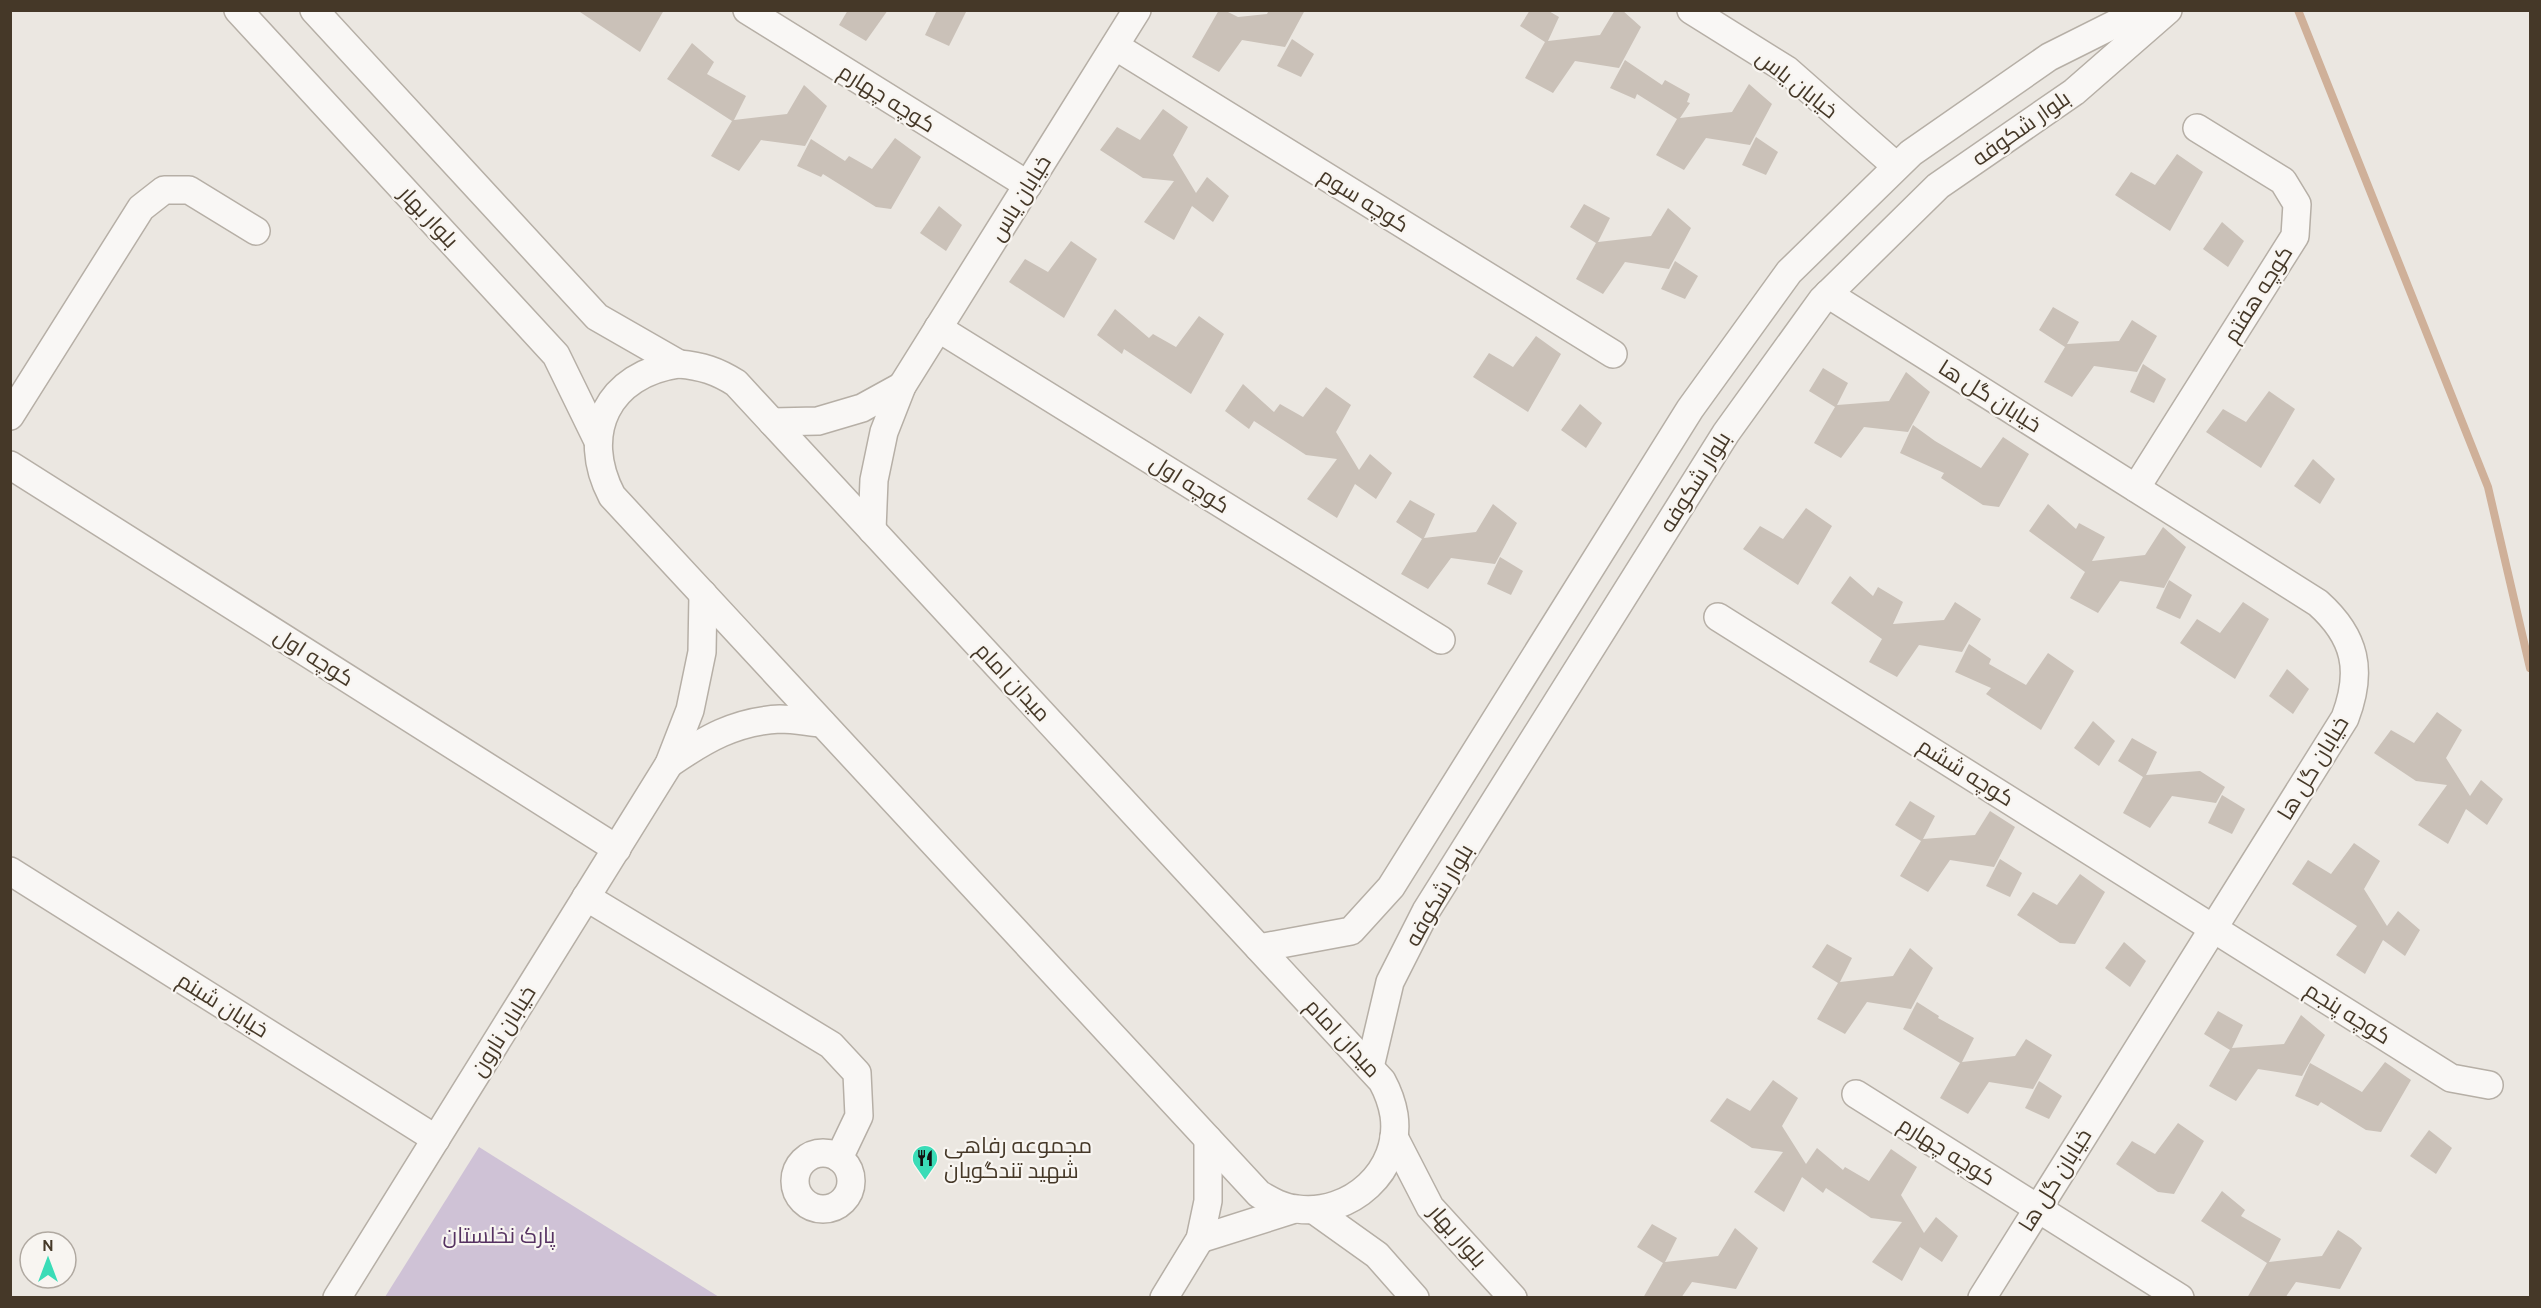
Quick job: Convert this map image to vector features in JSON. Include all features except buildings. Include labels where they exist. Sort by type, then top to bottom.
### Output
[{"type":"street","name":"بلوار بهار","points":[[238,10],[556,355],[597,439]]},
{"type":"street","points":[[314,10],[597,317],[680,364]]},
{"type":"street","name":"کوچه چهارم","points":[[747,10],[1028,185]]},
{"type":"street","points":[[752,10],[1028,185]]},
{"type":"street","name":"خیابان یاس","points":[[872,530],[873,480],[882,442],[902,386],[1137,10]]},
{"type":"street","name":"خیابان یاس","points":[[1691,10],[1787,70],[1896,166]]},
{"type":"street","name":"بلوار شکوفه","points":[[1259,948],[1351,931],[1391,887],[1690,409],[1789,272],[1911,153],[2049,57],[2143,10]]},
{"type":"street","name":"بلوار شکوفه","points":[[1370,1067],[1389,982],[1426,911],[1726,433],[1828,294],[1938,186],[2074,92],[2168,10]]},
{"type":"street","name":"کوچه سوم","points":[[1115,46],[1612,354]]},
{"type":"street","name":"کوچه هفتم","points":[[2136,488],[2295,236],[2297,204],[2283,181],[2197,128]]},
{"type":"street","points":[[10,416],[141,208],[164,189],[189,189],[256,231]]},
{"type":"street","name":"خیابان گل ها","points":[[1828,294],[2318,603],[2340,626],[2354,655],[2356,677],[2353,698],[2345,718],[1982,1298]]},
{"type":"street","name":"کوچه اول","points":[[939,328],[1441,640]]},
{"type":"street","name":"میدان امام","points":[[680,364],[700,365],[719,372],[736,383],[1382,1081],[1391,1098],[1395,1117],[1394,1137],[1389,1156],[1380,1173],[1367,1188],[1333,1207],[1304,1210],[1276,1204],[1259,1194],[612,496],[600,469],[597,439],[606,410],[624,386],[640,374],[659,367],[680,364]]},
{"type":"street","points":[[772,422],[818,421],[862,408],[902,386]]},
{"type":"street","name":"کوچه اول","points":[[10,465],[616,849]]},
{"type":"street","points":[[669,764],[690,710],[702,652],[703,594]]},
{"type":"street","name":"کوچه ششم","points":[[1718,617],[2213,928]]},
{"type":"street","points":[[669,764],[703,740],[741,725],[781,719],[822,723]]},
{"type":"street","name":"خیابان نارون","points":[[337,1298],[669,764]]},
{"type":"street","name":"خیابان شبنم","points":[[10,871],[436,1139]]},
{"type":"street","points":[[586,897],[831,1045],[857,1074],[859,1116],[839,1158]]},
{"type":"street","name":"کوچه پنجم","points":[[2213,928],[2451,1078],[2489,1085]]},
{"type":"street","name":"کوچه چهارم","points":[[1856,1094],[2038,1208]]},
{"type":"street","name":"بلوار بهار","points":[[1394,1137],[1430,1207],[1513,1298]]},
{"type":"street","points":[[1164,1298],[1200,1239],[1208,1201],[1208,1140]]},
{"type":"street","points":[[2038,1208],[2180,1298]]},
{"type":"street","points":[[1200,1239],[1304,1210],[1377,1256],[1415,1298]]},
{"type":"green space","name":"پارک نخلستان","points":[[479,1147],[719,1297],[385,1297]]},
{"type":"waterway","points":[[2298,10],[2488,487],[2530,668]]},
{"type":"place","name":"مجموعه رفاهی شهید تندگویان","points":[[925,1181]]}]
